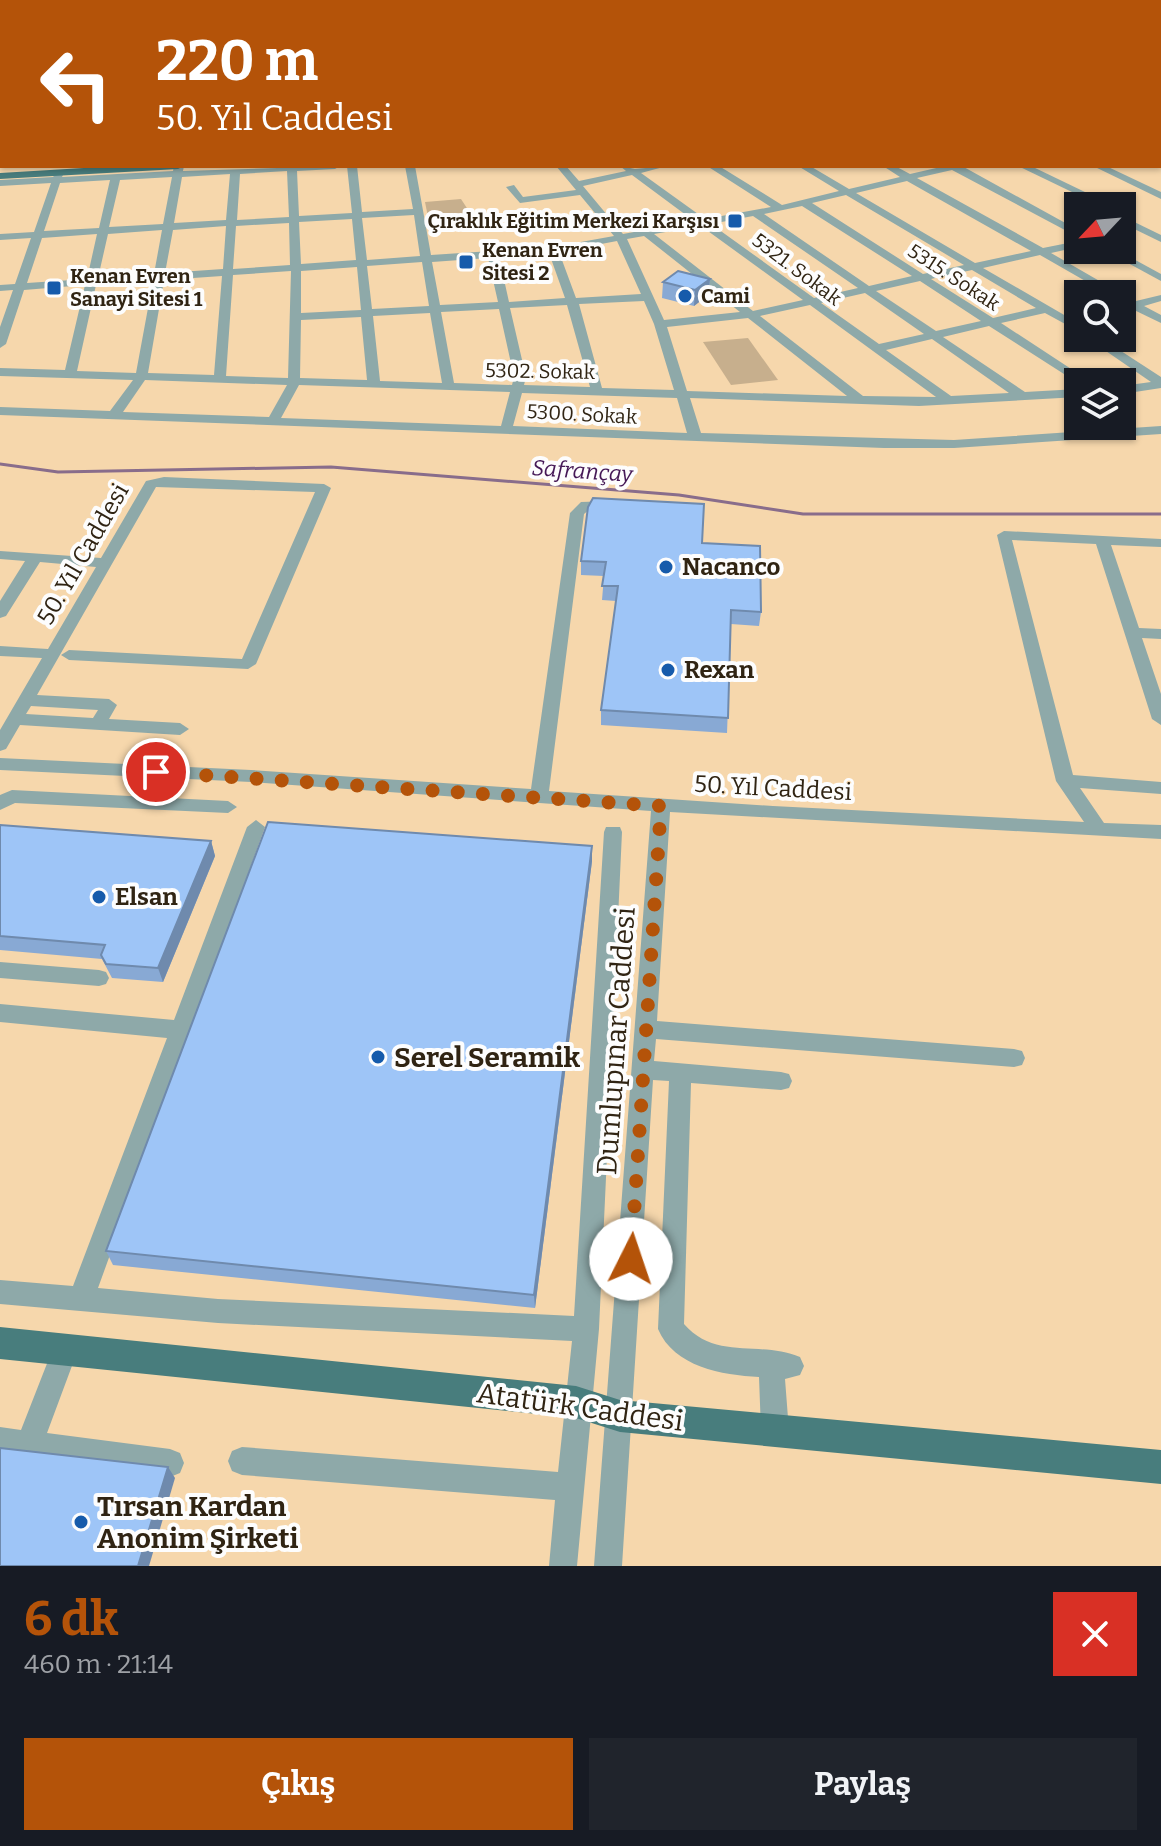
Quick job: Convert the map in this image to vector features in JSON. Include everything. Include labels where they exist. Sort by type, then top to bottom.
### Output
[{"type":"main road","points":[[1,178],[58,176],[114,169]]},
{"type":"main road","points":[[1,178],[114,169],[178,169]]},
{"type":"main road","name":"Atatürk Caddesi","points":[[0,1343],[66,1347],[576,1402],[620,1416],[1161,1467]]},
{"type":"street","points":[[114,415],[141,377],[162,277],[178,169],[235,172],[281,168]]},
{"type":"street","points":[[273,421],[294,383],[296,269],[292,168]]},
{"type":"street","points":[[352,168],[374,386]]},
{"type":"street","points":[[410,168],[449,388]]},
{"type":"street","points":[[563,168],[621,238],[660,324],[696,439]]},
{"type":"street","points":[[715,168],[780,208]]},
{"type":"street","points":[[807,168],[1064,316]]},
{"type":"street","points":[[891,168],[1092,280]]},
{"type":"street","points":[[0,288],[362,266],[553,250],[804,203],[946,168]]},
{"type":"street","points":[[958,168],[1064,226]]},
{"type":"street","points":[[1027,168],[1079,192]]},
{"type":"street","points":[[1102,168],[1161,196]]},
{"type":"street","points":[[70,374],[104,231],[114,169]]},
{"type":"street","points":[[511,187],[520,200],[580,188],[629,169]]},
{"type":"street","name":"5321. Sokak","points":[[629,169],[948,400]]},
{"type":"street","points":[[220,379],[235,172]]},
{"type":"street","points":[[0,344],[58,176]]},
{"type":"street","points":[[1046,177],[1072,192]]},
{"type":"street","name":"5315. Sokak","points":[[804,203],[1064,369]]},
{"type":"street","points":[[0,237],[416,212]]},
{"type":"street","points":[[754,212],[1022,396]]},
{"type":"street","points":[[1136,219],[1154,229],[1161,239]]},
{"type":"street","points":[[645,232],[860,400]]},
{"type":"street","points":[[660,324],[753,314],[1064,247]]},
{"type":"street","points":[[553,250],[572,301],[597,392]]},
{"type":"street","points":[[493,256],[520,377],[506,430]]},
{"type":"street","points":[[1135,264],[1161,278]]},
{"type":"street","points":[[296,317],[648,297]]},
{"type":"street","points":[[1136,304],[1161,298]]},
{"type":"street","points":[[874,349],[1048,309]]},
{"type":"street","points":[[1136,309],[1161,320]]},
{"type":"street","points":[[1114,352],[1161,383]]},
{"type":"street","name":"5302. Sokak","points":[[0,372],[860,400],[948,400],[1064,394]]},
{"type":"street","points":[[1136,387],[1161,383]]},
{"type":"street","name":"5300. Sokak","points":[[0,411],[696,439],[954,444],[1161,430]]},
{"type":"street","name":"50. Yıl Caddesi","points":[[0,745],[25,700],[60,655],[106,563],[151,484],[164,481],[324,488],[248,664],[60,655]]},
{"type":"street","points":[[539,796],[577,513],[586,505],[626,506]]},
{"type":"street","points":[[1098,828],[1065,781],[1004,535],[1161,543]]},
{"type":"street","points":[[1102,540],[1161,719]]},
{"type":"street","points":[[0,555],[106,563]]},
{"type":"street","points":[[0,613],[35,558]]},
{"type":"street","points":[[1132,632],[1161,634]]},
{"type":"street","points":[[0,651],[60,655]]},
{"type":"street","points":[[25,700],[109,705],[98,724]]},
{"type":"street","points":[[64,722],[74,703]]},
{"type":"street","points":[[14,719],[180,729]]},
{"type":"street","name":"50. Yıl Caddesi","points":[[0,764],[251,776],[661,806],[1161,832]]},
{"type":"street","points":[[6,800],[28,766]]},
{"type":"street","points":[[1065,781],[1161,788]]},
{"type":"street","points":[[6,800],[228,807]]},
{"type":"street","name":"Dumlupınar Caddesi","points":[[608,1566],[661,806]]},
{"type":"street","points":[[81,1299],[256,827]]},
{"type":"street","points":[[563,1566],[572,1487],[576,1402],[586,1329],[613,832]]},
{"type":"street","points":[[0,970],[99,978]]},
{"type":"street","points":[[0,1013],[181,1030]]},
{"type":"street","points":[[647,1029],[1014,1058]]},
{"type":"street","points":[[644,1070],[781,1081]]},
{"type":"street","points":[[680,1073],[671,1329],[682,1345],[719,1361],[781,1366],[775,1431]]},
{"type":"street","points":[[0,1292],[218,1311],[586,1329]]},
{"type":"street","points":[[29,1444],[66,1347]]},
{"type":"street","points":[[0,1441],[170,1463]]},
{"type":"street","points":[[242,1461],[572,1487]]},
{"type":"shaded area","points":[[461,199],[476,222],[430,227],[425,202]]},
{"type":"shaded area","points":[[748,338],[778,380],[731,385],[703,342]]},
{"type":"building","points":[[678,271],[710,279],[695,290],[663,282]]},
{"type":"building","points":[[593,498],[704,504],[702,543],[760,546],[761,612],[731,610],[728,718],[601,710],[618,586],[602,586],[606,562],[581,561],[588,507]]},
{"type":"building","name":"Serel Seramik","points":[[268,822],[592,846],[534,1295],[106,1251]]},
{"type":"building","name":"Elsan","points":[[0,825],[211,841],[158,968],[106,964],[101,955],[105,945],[0,936]]},
{"type":"building","name":"Tırsan Kardan Anonim Şirketi","points":[[0,1448],[168,1467],[138,1566],[0,1566]]},
{"type":"waterway","name":"Safrançay","points":[[0,464],[58,472],[331,467],[679,495],[803,514],[1161,514]]},
{"type":"place","name":"Çıraklık Eğitim Merkezi Karşısı","points":[[735,221]]},
{"type":"place","name":"Kenan Evren Sitesi 2","points":[[466,262]]},
{"type":"place","name":"Kenan Evren Sanayi Sitesi 1","points":[[54,288]]},
{"type":"place","name":"Cami","points":[[685,296]]},
{"type":"place","name":"Nacanco","points":[[666,567]]},
{"type":"place","name":"Rexan","points":[[668,670]]},
{"type":"place","name":"Elsan","points":[[99,897]]},
{"type":"place","name":"Serel Seramik","points":[[378,1057]]},
{"type":"place","name":"Tırsan Kardan Anonim Şirketi","points":[[81,1522]]},
{"type":"route","points":[[156,772],[661,806],[631,1259]]}]
